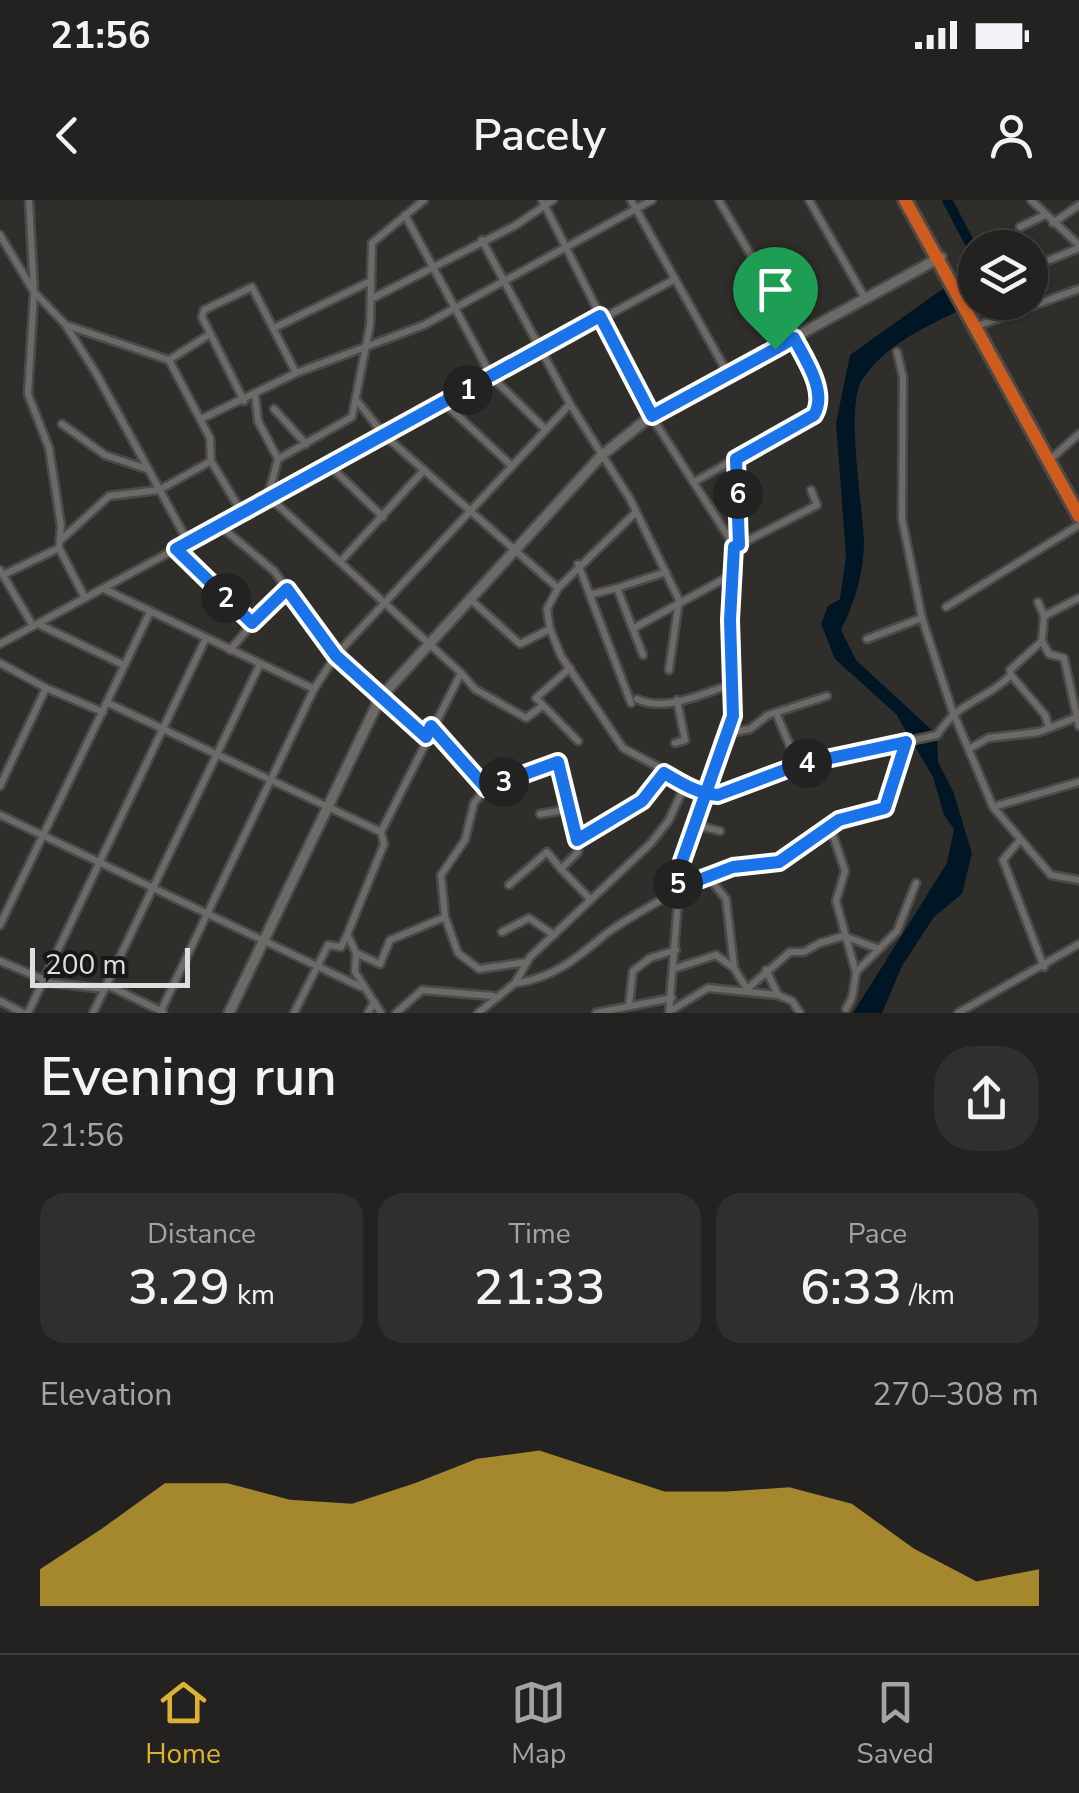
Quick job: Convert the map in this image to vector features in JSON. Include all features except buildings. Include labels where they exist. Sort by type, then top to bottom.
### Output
[{"type":"highway","points":[[908,200],[1079,516]]},
{"type":"highway","points":[[998,363],[1079,505]]},
{"type":"street","points":[[29,200],[34,292],[28,389],[49,448],[61,544],[84,598]]},
{"type":"street","points":[[278,459],[352,417],[367,344],[372,242],[424,200]]},
{"type":"street","points":[[371,298],[553,200]]},
{"type":"street","points":[[632,200],[728,374]]},
{"type":"street","points":[[201,419],[296,373],[456,309],[652,200]]},
{"type":"street","points":[[694,482],[818,411],[817,388],[794,338],[718,200]]},
{"type":"street","points":[[808,200],[866,298]]},
{"type":"street","points":[[1031,200],[1079,247],[1048,260]]},
{"type":"street","points":[[543,202],[652,416],[737,546]]},
{"type":"street","points":[[1053,223],[1079,205]]},
{"type":"street","points":[[405,215],[492,377],[546,430]]},
{"type":"street","points":[[1020,227],[1045,215]]},
{"type":"street","points":[[0,235],[34,292],[65,324],[188,542]]},
{"type":"street","points":[[482,240],[570,404],[635,513],[679,600],[669,670]]},
{"type":"street","points":[[229,1013],[380,698],[601,456],[652,416],[940,258]]},
{"type":"street","points":[[0,644],[675,278]]},
{"type":"street","points":[[274,328],[371,281]]},
{"type":"street","points":[[244,400],[210,334],[204,310],[252,287],[296,373]]},
{"type":"street","points":[[978,325],[1079,289]]},
{"type":"street","points":[[65,324],[169,360],[210,438],[212,461],[241,511]]},
{"type":"street","points":[[169,360],[210,334]]},
{"type":"street","points":[[896,352],[903,377],[902,520],[922,618],[952,710],[993,807],[1051,876],[1079,880]]},
{"type":"street","points":[[255,395],[258,422],[278,459],[268,496]]},
{"type":"street","points":[[358,401],[384,434],[514,554],[558,588]]},
{"type":"street","points":[[445,404],[511,465]]},
{"type":"street","points":[[0,962],[42,980],[106,987],[162,1012],[314,689],[336,656],[570,404]]},
{"type":"street","points":[[274,409],[306,444]]},
{"type":"street","points":[[62,424],[105,455],[148,469]]},
{"type":"street","points":[[1053,457],[1079,434]]},
{"type":"street","points":[[669,1012],[676,968],[678,889],[696,825],[730,733],[736,459]]},
{"type":"street","points":[[124,665],[35,625],[2,572],[61,544],[109,496],[159,490],[212,461]]},
{"type":"street","points":[[330,466],[383,517]]},
{"type":"street","points":[[340,562],[424,470]]},
{"type":"street","points":[[737,546],[817,505],[811,490]]},
{"type":"street","points":[[268,496],[475,689],[526,718],[541,707]]},
{"type":"street","points":[[635,513],[578,564],[558,588],[547,609],[550,629],[570,668],[622,748],[685,785],[718,795],[798,765],[936,735],[952,710],[975,701],[1012,675]]},
{"type":"street","points":[[946,607],[1079,524]]},
{"type":"street","points":[[219,526],[274,571],[336,656],[426,737]]},
{"type":"street","points":[[176,549],[252,623]]},
{"type":"street","points":[[578,564],[634,701],[651,706],[733,684]]},
{"type":"street","points":[[593,594],[666,572]]},
{"type":"street","points":[[634,628],[679,600],[734,574]]},
{"type":"street","points":[[617,588],[643,655]]},
{"type":"street","points":[[104,589],[314,689]]},
{"type":"street","points":[[230,650],[287,589]]},
{"type":"street","points":[[1044,616],[1079,598]]},
{"type":"street","points":[[470,599],[520,644],[550,629]]},
{"type":"street","points":[[970,749],[988,738],[1077,722],[1064,658],[1049,654],[1042,641],[1044,616],[1038,602]]},
{"type":"street","points":[[0,925],[150,612]]},
{"type":"street","points":[[868,639],[922,618]]},
{"type":"street","points":[[0,1001],[26,1013],[206,638]]},
{"type":"street","points":[[1042,641],[1010,670],[1045,715],[1049,727]]},
{"type":"street","points":[[0,663],[103,712]]},
{"type":"street","points":[[94,1013],[260,664]]},
{"type":"street","points":[[570,668],[536,698],[578,741]]},
{"type":"street","points":[[294,1013],[328,945],[341,947],[347,935],[384,844],[381,832],[461,673]]},
{"type":"street","points":[[0,786],[46,688]]},
{"type":"street","points":[[730,733],[750,729],[776,712],[827,696]]},
{"type":"street","points":[[675,743],[686,740],[677,700]]},
{"type":"street","points":[[108,703],[274,778],[381,832]]},
{"type":"street","points":[[776,712],[798,765]]},
{"type":"street","points":[[431,726],[486,788]]},
{"type":"street","points":[[478,1013],[515,983],[550,974],[580,958],[606,934],[678,889],[707,875],[779,862],[839,820],[885,808],[906,742]]},
{"type":"street","points":[[527,962],[479,968],[458,953],[445,916],[441,875],[465,840],[474,803],[486,788],[558,762],[578,852],[561,869]]},
{"type":"street","points":[[577,840],[642,801],[664,773]]},
{"type":"street","points":[[993,807],[1079,782]]},
{"type":"street","points":[[515,983],[527,962],[669,820],[685,785]]},
{"type":"street","points":[[540,814],[571,809]]},
{"type":"street","points":[[0,815],[362,987]]},
{"type":"street","points":[[696,825],[720,831]]},
{"type":"street","points":[[831,829],[845,871],[836,889],[844,936],[856,973]]},
{"type":"street","points":[[1020,840],[1003,860],[1044,967]]},
{"type":"street","points":[[508,885],[522,879],[526,867],[548,852],[589,898]]},
{"type":"street","points":[[707,875],[726,898],[734,968]]},
{"type":"street","points":[[846,1009],[856,973],[896,931],[916,883]]},
{"type":"street","points":[[356,953],[380,964],[390,940],[445,916]]},
{"type":"street","points":[[502,932],[530,918],[554,935]]},
{"type":"street","points":[[347,935],[356,953],[355,972],[381,1013]]},
{"type":"street","points":[[747,989],[790,952],[804,952],[844,936],[879,949]]},
{"type":"street","points":[[964,1011],[1079,944]]},
{"type":"street","points":[[629,1005],[633,971],[650,958],[676,950]]},
{"type":"street","points":[[676,968],[716,956],[734,968],[747,989]]},
{"type":"street","points":[[766,970],[778,995]]},
{"type":"street","points":[[669,1012],[708,988],[778,995],[792,1000],[800,1013]]},
{"type":"street","points":[[396,1013],[422,990],[494,997]]},
{"type":"street","points":[[596,1013],[672,998]]},
{"type":"street","points":[[368,1013],[374,1002]]},
{"type":"water","points":[[948,285],[958,302],[958,311],[920,330],[883,356],[862,380],[855,412],[864,553],[858,587],[841,630],[856,660],[937,735],[938,762],[953,791],[972,853],[962,894],[934,917],[902,966],[882,1013],[853,1013],[947,863],[954,829],[944,815],[933,777],[896,714],[835,659],[821,624],[828,606],[840,599],[846,556],[836,423],[850,355]]},
{"type":"waterway","points":[[947,200],[963,230]]},
{"type":"route","points":[[775,349],[652,416],[600,316],[176,549],[252,623],[287,589],[336,656],[426,737],[431,726],[486,788],[558,762],[577,840],[642,801],[664,773],[685,785],[709,794],[718,795],[798,765],[906,742],[885,808],[878,814],[839,820],[779,862],[733,867],[678,888],[681,864],[709,794],[733,716],[730,620],[734,547],[739,545],[736,459],[814,415],[819,406],[812,373],[794,338],[775,349]]}]
